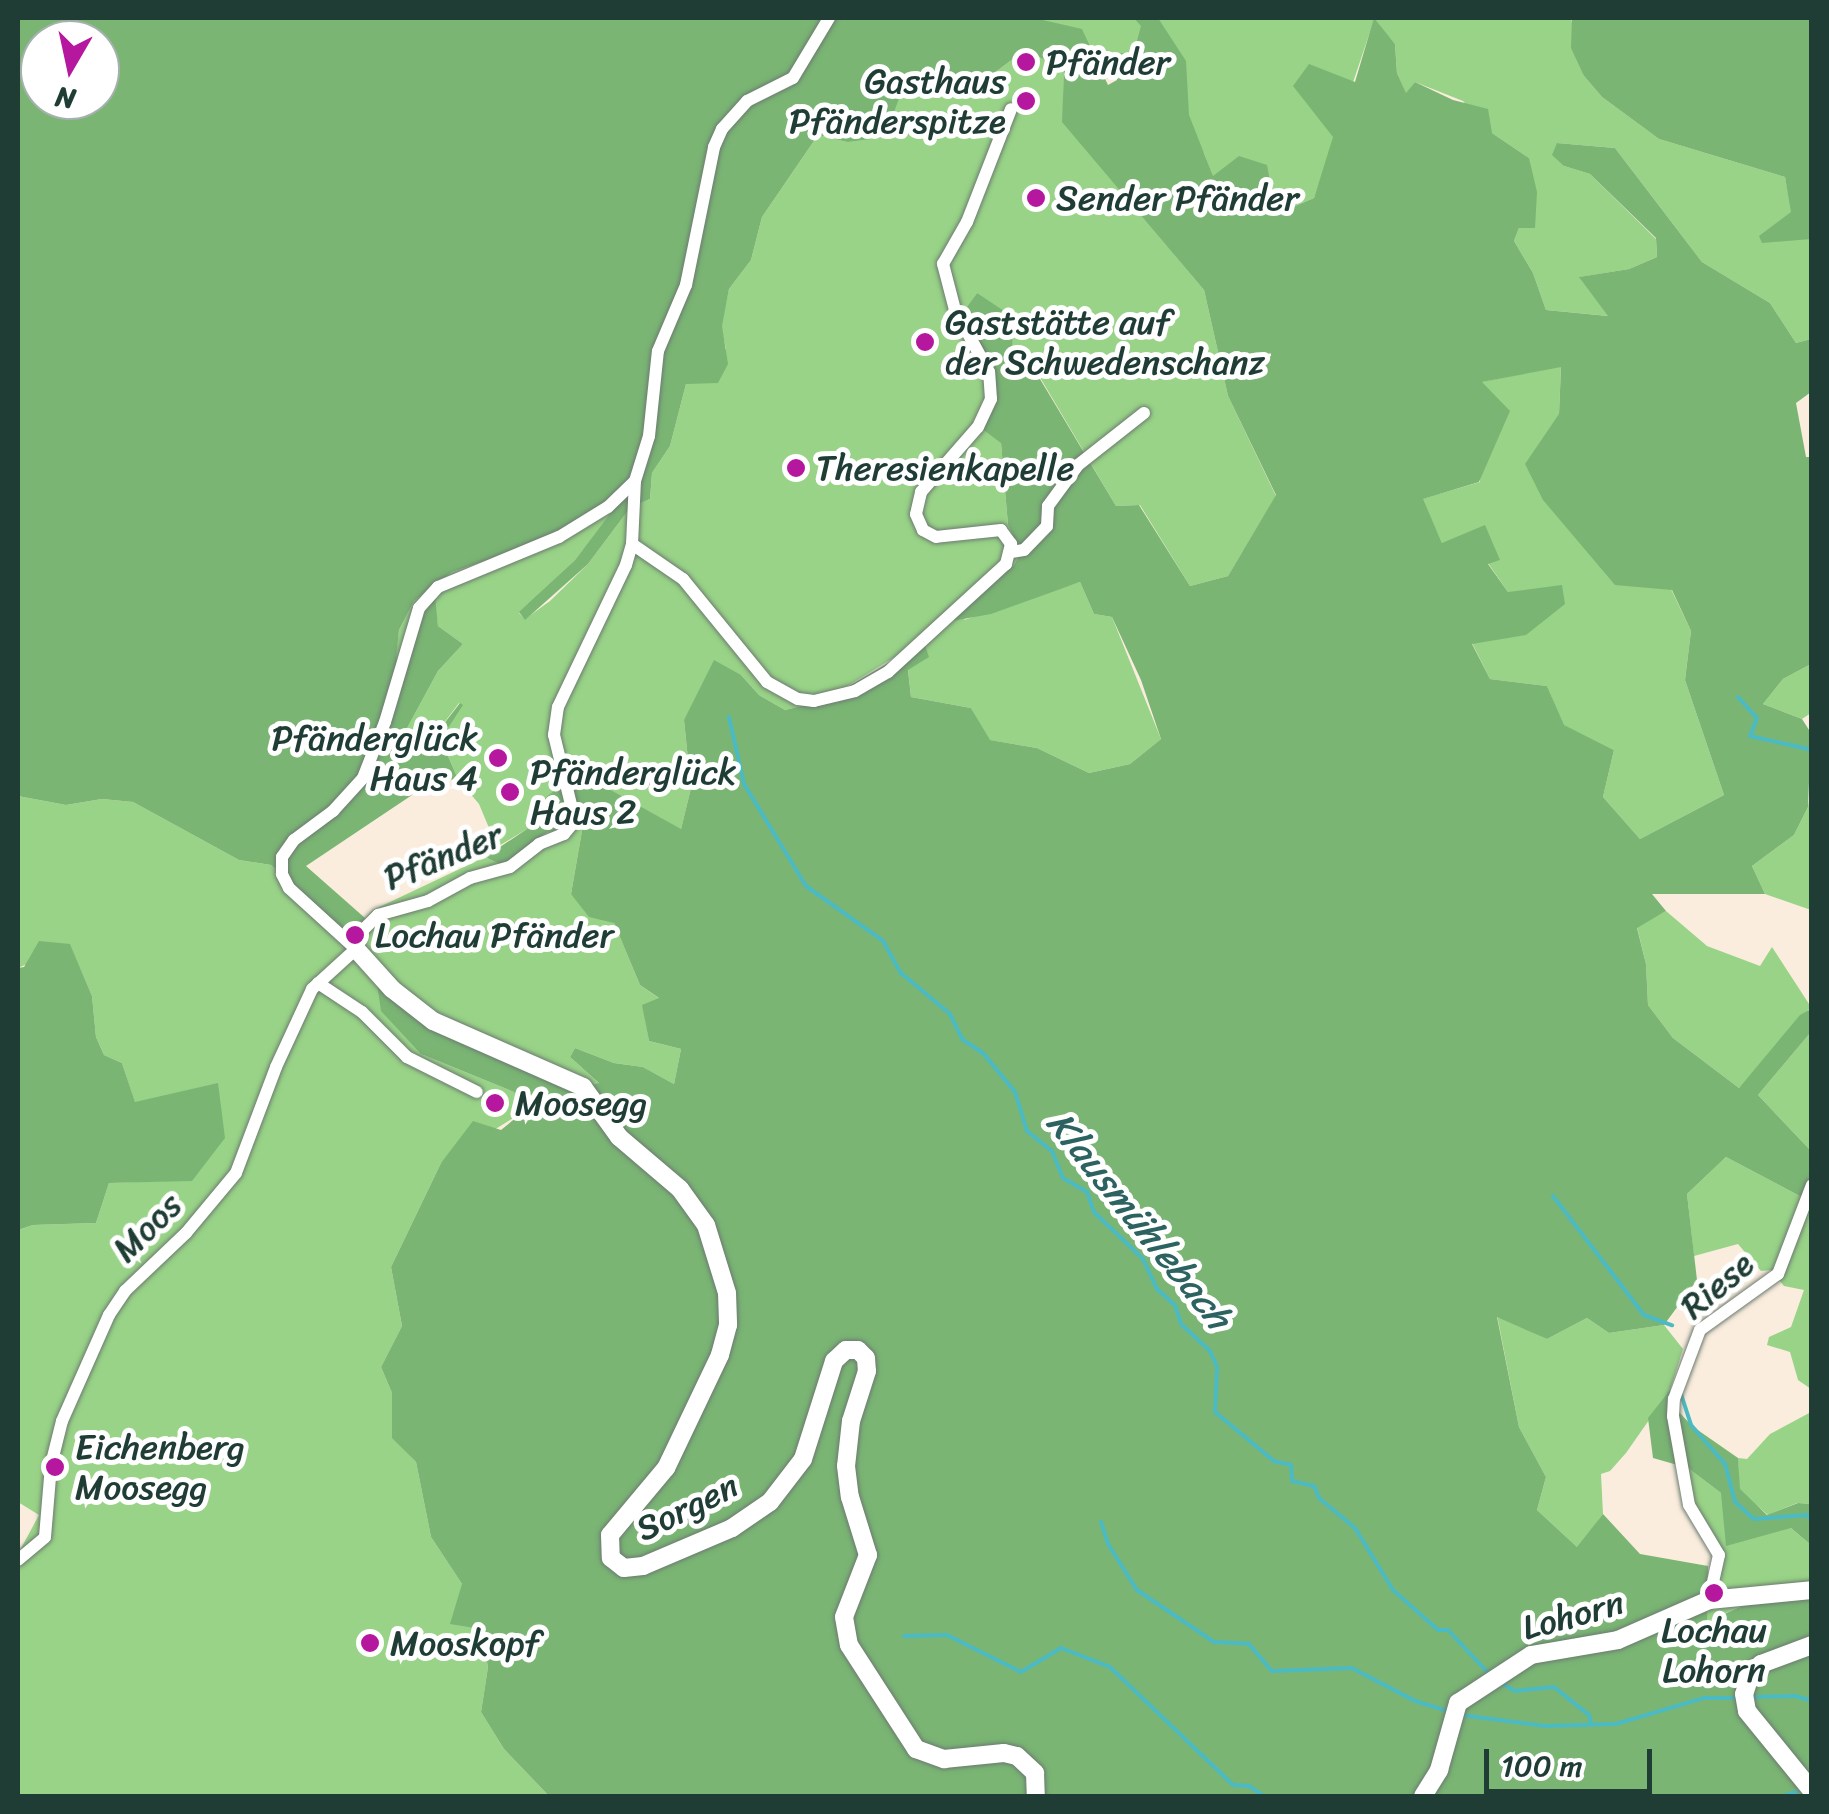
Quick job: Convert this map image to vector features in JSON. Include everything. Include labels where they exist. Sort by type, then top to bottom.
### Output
[{"type":"street","name":"Pfänder","points":[[356,949],[362,931],[378,915],[428,902],[482,874],[510,867],[540,844],[570,830],[576,814],[556,744],[558,707],[617,589],[632,544],[635,481],[650,436],[658,351],[686,285],[714,147],[722,129],[748,101],[793,78],[829,18]]},
{"type":"street","points":[[632,544],[683,579],[767,682],[782,692],[814,701],[855,692],[888,672],[987,584],[1011,552],[1010,538],[1001,530],[936,537],[923,530],[916,514],[922,492],[978,428],[991,399],[989,372],[955,310],[943,264],[968,222],[1012,109]]},
{"type":"street","points":[[1011,552],[1024,550],[1047,526],[1048,506],[1078,465],[1144,413]]},
{"type":"street","points":[[356,949],[288,888],[282,857],[294,840],[341,803],[362,778],[385,722],[418,608],[438,587],[560,538],[608,507],[635,481]]},
{"type":"street","name":"Moos","points":[[18,1560],[44,1537],[50,1465],[62,1421],[109,1315],[125,1291],[186,1233],[236,1173],[297,1015],[318,983],[356,949]]},
{"type":"street","name":"Sorgen","points":[[356,949],[392,989],[434,1021],[583,1087],[619,1136],[691,1201],[706,1224],[727,1293],[728,1324],[713,1376],[666,1468],[610,1535],[611,1558],[624,1568],[643,1566],[732,1528],[770,1502],[802,1459],[834,1361],[846,1350],[858,1350],[866,1358],[867,1371],[851,1421],[846,1466],[868,1555],[844,1617],[849,1645],[916,1750],[944,1759],[1004,1753],[1017,1756],[1035,1773],[1036,1796]]},
{"type":"street","points":[[318,983],[362,1012],[407,1057],[477,1092]]},
{"type":"street","name":"Riese","points":[[1710,1600],[1719,1555],[1689,1505],[1673,1416],[1674,1399],[1700,1330],[1778,1274],[1812,1185]]},
{"type":"street","name":"Lohorn","points":[[1424,1796],[1439,1770],[1454,1713],[1494,1678],[1531,1656],[1618,1640],[1710,1600],[1812,1590]]},
{"type":"street","points":[[1812,1646],[1761,1664],[1751,1674],[1745,1699],[1812,1792]]},
{"type":"green space","points":[[18,18],[1034,18],[1082,29],[1108,85],[1117,80],[1114,54],[1134,52],[1141,26],[1134,18],[1158,18],[1186,61],[1189,115],[1213,176],[1239,156],[1267,165],[1276,214],[1314,198],[1333,137],[1293,86],[1309,64],[1355,82],[1374,18],[1395,44],[1397,73],[1406,93],[1415,82],[1453,100],[1488,109],[1492,133],[1529,158],[1537,192],[1535,228],[1519,228],[1514,241],[1533,273],[1546,310],[1608,316],[1579,277],[1629,269],[1657,257],[1656,238],[1590,174],[1564,166],[1552,155],[1557,143],[1615,148],[1702,262],[1770,303],[1796,343],[1811,339],[1811,392],[1796,403],[1806,457],[1811,457],[1811,664],[1783,679],[1763,704],[1802,719],[1811,733],[1808,807],[1794,835],[1752,866],[1765,894],[1652,894],[1666,911],[1637,928],[1646,964],[1648,1005],[1673,1038],[1739,1088],[1800,1015],[1811,1009],[1811,1032],[1758,1095],[1811,1151],[1811,1202],[1726,1157],[1687,1194],[1697,1280],[1664,1325],[1609,1333],[1587,1318],[1547,1339],[1497,1317],[1519,1427],[1546,1477],[1537,1510],[1577,1547],[1603,1514],[1640,1554],[1708,1566],[1707,1622],[1757,1599],[1811,1592],[1811,1796],[549,1796],[504,1749],[481,1712],[488,1667],[481,1629],[450,1624],[462,1584],[431,1537],[416,1462],[392,1438],[392,1393],[381,1367],[402,1326],[391,1267],[441,1163],[473,1121],[501,1130],[523,1112],[514,1092],[421,1054],[381,1011],[377,984],[578,1090],[599,1083],[570,1057],[575,1048],[614,1063],[643,1067],[674,1084],[681,1049],[649,1041],[642,1005],[659,998],[640,985],[614,923],[589,917],[571,894],[583,825],[547,832],[502,865],[485,857],[527,829],[535,806],[578,772],[681,829],[691,788],[684,720],[714,660],[741,675],[759,695],[785,710],[825,700],[924,642],[929,657],[908,670],[911,697],[971,708],[990,740],[1037,748],[1089,773],[1130,764],[1161,739],[1141,680],[1112,617],[1094,614],[1080,582],[991,614],[941,623],[1014,565],[1021,552],[1008,525],[1001,443],[981,428],[995,382],[960,317],[977,293],[1013,317],[1012,352],[1037,374],[1116,506],[1139,505],[1190,586],[1228,576],[1276,495],[1228,396],[1204,290],[1062,122],[1064,70],[1025,50],[994,73],[906,79],[885,137],[847,142],[818,135],[762,217],[751,260],[729,289],[722,326],[728,364],[718,383],[686,384],[670,446],[652,473],[650,499],[630,508],[588,564],[525,620],[519,612],[575,560],[613,510],[540,543],[452,572],[414,601],[399,630],[396,660],[435,596],[438,626],[463,644],[438,671],[406,730],[408,740],[422,752],[460,703],[463,705],[435,748],[447,754],[458,779],[433,781],[306,866],[365,918],[352,937],[271,865],[239,860],[133,802],[102,799],[66,805],[18,796]],"holes":[[[1561,367],[1559,414],[1525,464],[1543,500],[1615,585],[1672,590],[1691,631],[1685,680],[1724,795],[1640,839],[1603,797],[1614,750],[1564,725],[1547,686],[1490,679],[1472,644],[1526,635],[1565,604],[1562,585],[1508,592],[1488,564],[1500,560],[1485,525],[1442,543],[1423,499],[1479,482],[1510,411],[1482,382]]]},
{"type":"green space","points":[[1033,18],[1571,18],[1584,76],[1602,97],[1659,139],[1785,177],[1792,212],[1766,233],[1811,239],[1811,339],[1796,343],[1770,303],[1702,262],[1615,148],[1557,143],[1564,166],[1590,174],[1656,239],[1657,257],[1629,269],[1580,277],[1609,316],[1546,310],[1533,273],[1514,241],[1519,228],[1534,228],[1529,158],[1492,133],[1463,101],[1415,82],[1406,94],[1397,73],[1395,44],[1374,20],[1314,198],[1275,214],[1213,177],[1204,153],[1127,72],[1100,81],[1083,32]]},
{"type":"green space","points":[[1572,18],[1811,18],[1811,239],[1762,243],[1759,236],[1791,212],[1785,177],[1659,139],[1602,97],[1584,76],[1571,48]]},
{"type":"green space","points":[[1025,50],[1064,70],[1063,122],[1204,290],[1228,396],[1276,496],[1228,576],[1190,586],[1140,505],[1116,506],[1038,374],[1012,352],[977,293],[971,302],[1001,443],[1008,525],[1021,552],[1014,565],[987,585],[964,620],[1080,582],[1094,614],[1112,617],[1161,739],[1130,764],[1089,773],[1037,748],[989,740],[971,708],[911,697],[908,669],[917,660],[906,650],[825,700],[785,710],[759,695],[741,675],[684,720],[691,788],[681,829],[535,806],[527,829],[497,847],[479,804],[458,779],[447,754],[434,748],[462,705],[459,703],[422,752],[408,740],[406,730],[438,671],[463,644],[438,626],[434,598],[395,663],[399,630],[414,601],[452,572],[501,557],[614,510],[575,560],[519,613],[525,619],[550,601],[588,564],[630,508],[650,499],[652,473],[670,446],[686,384],[726,349],[721,326],[729,289],[751,260],[762,217],[818,135],[847,142],[906,79],[994,73]]},
{"type":"green space","points":[[1561,366],[1559,414],[1671,589],[1691,631],[1685,680],[1724,795],[1640,839],[1603,797],[1614,750],[1563,725],[1547,686],[1490,679],[1472,643],[1508,592],[1488,563],[1499,560],[1442,543],[1422,499],[1480,482],[1481,382]]},
{"type":"green space","points":[[1811,664],[1811,713],[1802,719],[1763,704],[1783,679]]},
{"type":"green space","points":[[1811,787],[1811,910],[1765,894],[1752,866],[1794,835],[1808,807]]},
{"type":"green space","points":[[18,796],[66,805],[102,799],[133,802],[239,860],[271,865],[293,886],[365,918],[373,910],[485,857],[502,865],[548,831],[583,825],[571,894],[614,923],[640,985],[660,999],[643,1006],[649,1041],[681,1049],[674,1084],[643,1067],[614,1063],[575,1048],[570,1057],[600,1084],[578,1090],[421,1054],[514,1092],[523,1112],[441,1163],[391,1267],[402,1326],[381,1367],[392,1393],[392,1437],[416,1462],[431,1537],[462,1584],[481,1628],[488,1667],[481,1712],[504,1749],[549,1796],[18,1796],[18,1554],[39,1515],[18,1502],[18,1230],[33,1225],[96,1223],[109,1183],[192,1180],[135,1103],[122,1063],[104,1055],[96,1037],[92,996],[70,945],[18,968]]},
{"type":"green space","points":[[1666,911],[1707,946],[1760,966],[1772,947],[1811,1007],[1739,1088],[1673,1038],[1648,1005],[1646,964],[1637,927]]},
{"type":"green space","points":[[39,941],[70,944],[92,996],[96,1037],[104,1055],[122,1063],[135,1102],[218,1083],[225,1138],[192,1181],[109,1183],[96,1223],[33,1225],[18,1230],[18,968],[24,967]]},
{"type":"green space","points":[[1811,1032],[1811,1151],[1758,1095]]},
{"type":"green space","points":[[1726,1157],[1811,1202],[1811,1389],[1798,1380],[1790,1352],[1767,1345],[1769,1337],[1791,1327],[1804,1290],[1784,1286],[1771,1270],[1761,1271],[1738,1244],[1694,1256],[1687,1194]]},
{"type":"green space","points":[[1497,1315],[1547,1339],[1587,1318],[1609,1333],[1664,1325],[1683,1349],[1670,1390],[1626,1453],[1610,1471],[1601,1474],[1603,1514],[1578,1548],[1537,1510],[1546,1477],[1519,1427]]},
{"type":"green space","points":[[1670,1390],[1679,1412],[1692,1426],[1738,1458],[1740,1489],[1767,1515],[1798,1503],[1811,1504],[1811,1545],[1791,1528],[1726,1546],[1721,1493],[1688,1468],[1653,1458],[1648,1418]]},
{"type":"green space","points":[[1811,1412],[1811,1504],[1797,1503],[1768,1515],[1739,1490],[1738,1458],[1747,1459],[1770,1434]]},
{"type":"green space","points":[[1688,1468],[1721,1493],[1791,1528],[1811,1545],[1811,1592],[1757,1599],[1706,1622],[1713,1553],[1684,1501]]},
{"type":"waterway","points":[[1738,697],[1757,718],[1750,736],[1812,750]]},
{"type":"waterway","name":"Klausmühlebach","points":[[729,717],[744,784],[806,886],[883,941],[901,973],[950,1014],[962,1039],[983,1053],[1015,1092],[1027,1131],[1052,1151],[1063,1178],[1087,1192],[1094,1212],[1143,1259],[1157,1289],[1175,1305],[1181,1324],[1210,1351],[1217,1367],[1215,1412],[1274,1461],[1291,1465],[1292,1481],[1314,1486],[1319,1498],[1355,1528],[1393,1590],[1438,1630],[1448,1630],[1491,1676]]},
{"type":"waterway","points":[[1553,1196],[1644,1315],[1672,1325]]},
{"type":"waterway","points":[[1681,1394],[1691,1425],[1725,1464],[1735,1502],[1754,1519],[1807,1515],[1812,1521]]},
{"type":"waterway","name":"Klausmühlebach","points":[[1101,1522],[1108,1544],[1137,1590],[1214,1642],[1249,1644],[1272,1671],[1352,1668],[1415,1701],[1447,1711]]},
{"type":"waterway","points":[[904,1636],[947,1635],[1021,1672],[1061,1648],[1110,1667],[1233,1785],[1249,1786],[1264,1796]]},
{"type":"waterway","name":"Klausmühlebach","points":[[1499,1682],[1515,1691],[1554,1687],[1589,1715],[1591,1723]]},
{"type":"waterway","name":"Klausmühlebach","points":[[1751,1697],[1795,1696],[1812,1701]]},
{"type":"waterway","name":"Klausmühlebach","points":[[1461,1715],[1545,1726],[1616,1724],[1704,1698],[1737,1698]]},
{"type":"waterway","points":[[1783,1796],[1796,1792]]},
{"type":"place","name":"Pfänder","points":[[1026,62]]},
{"type":"place","name":"Gasthaus Pfänderspitze","points":[[1026,101]]},
{"type":"place","name":"Sender Pfänder","points":[[1036,198]]},
{"type":"place","name":"Gaststätte auf der Schwedenschanz","points":[[925,342]]},
{"type":"place","name":"Theresienkapelle","points":[[796,468]]},
{"type":"place","name":"Pfänderglück Haus 4","points":[[498,758]]},
{"type":"place","name":"Pfänderglück Haus 2","points":[[510,792]]},
{"type":"place","name":"Lochau Pfänder","points":[[355,935]]},
{"type":"place","name":"Moosegg","points":[[495,1103]]},
{"type":"place","name":"Eichenberg Moosegg","points":[[55,1467]]},
{"type":"place","name":"Lochau Lohorn","points":[[1714,1593]]},
{"type":"place","name":"Mooskopf","points":[[370,1643]]}]
